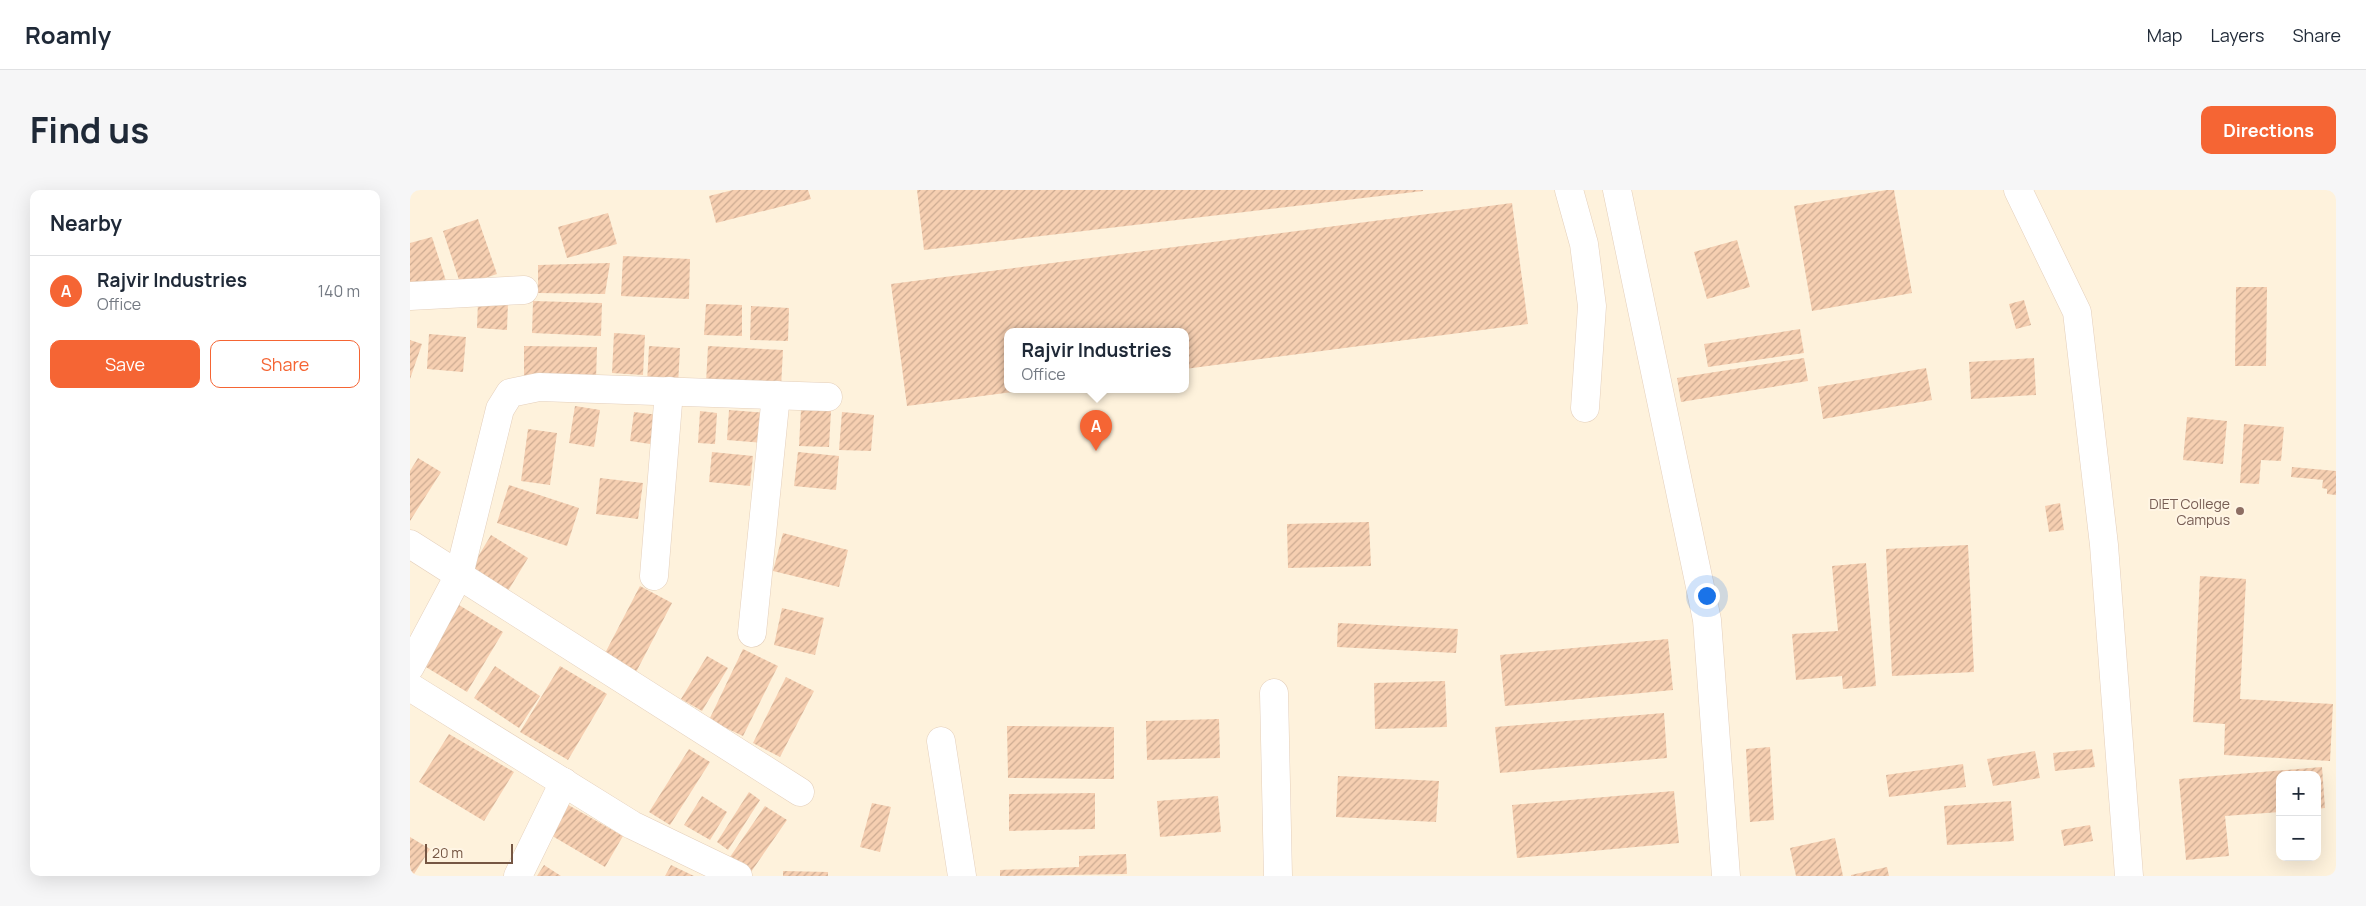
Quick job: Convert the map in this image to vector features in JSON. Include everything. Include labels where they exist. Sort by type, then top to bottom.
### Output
[{"type":"street","points":[[1569,190],[1584,244],[1592,306],[1585,408]]},
{"type":"street","points":[[1617,190],[1707,620],[1726,876]]},
{"type":"street","points":[[2018,190],[2077,312],[2104,545],[2129,876]]},
{"type":"street","points":[[410,296],[524,290]]},
{"type":"street","points":[[410,667],[459,575],[500,409],[510,393],[538,388],[828,397]]},
{"type":"street","points":[[654,576],[669,391]]},
{"type":"street","points":[[752,633],[776,395]]},
{"type":"street","points":[[410,544],[800,792]]},
{"type":"street","points":[[410,687],[632,825],[738,876]]},
{"type":"street","points":[[1274,693],[1278,876]]},
{"type":"street","points":[[941,741],[962,876]]},
{"type":"street","points":[[518,876],[564,782]]},
{"type":"building","points":[[733,190],[808,190],[811,199],[716,223],[709,196]]},
{"type":"building","points":[[917,190],[1423,190],[1423,191],[924,250]]},
{"type":"building","points":[[1894,190],[1912,293],[1812,311],[1794,206]]},
{"type":"building","points":[[1512,203],[1528,324],[1189,368],[1189,328],[1004,328],[1005,393],[907,406],[891,284]]},
{"type":"building","points":[[608,213],[617,244],[567,258],[558,227]]},
{"type":"building","points":[[478,219],[497,274],[461,286],[443,231]]},
{"type":"building","points":[[432,237],[447,284],[410,287],[410,243]]},
{"type":"building","points":[[1737,240],[1750,287],[1707,299],[1694,252]]},
{"type":"building","points":[[623,256],[690,259],[689,299],[621,296]]},
{"type":"building","points":[[610,263],[605,294],[538,293],[538,265]]},
{"type":"building","points":[[2236,287],[2267,287],[2266,366],[2235,366]]},
{"type":"building","points":[[2024,300],[2031,325],[2016,329],[2009,304]]},
{"type":"building","points":[[478,301],[508,302],[507,330],[477,328]]},
{"type":"building","points":[[533,301],[602,303],[601,336],[532,333]]},
{"type":"building","points":[[706,304],[742,305],[742,336],[704,335]]},
{"type":"building","points":[[751,306],[789,308],[788,341],[750,340]]},
{"type":"building","points":[[1800,329],[1804,353],[1708,367],[1704,344]]},
{"type":"building","points":[[614,333],[645,335],[643,375],[612,373]]},
{"type":"building","points":[[429,334],[466,337],[463,372],[427,369]]},
{"type":"building","points":[[410,340],[422,344],[410,379]]},
{"type":"building","points":[[524,346],[597,347],[596,379],[524,378]]},
{"type":"building","points":[[649,346],[680,348],[678,385],[647,383]]},
{"type":"building","points":[[708,346],[783,350],[781,387],[706,383]]},
{"type":"building","points":[[1804,358],[1808,381],[1681,402],[1677,378]]},
{"type":"building","points":[[2034,358],[2036,395],[1971,399],[1969,362]]},
{"type":"building","points":[[1926,368],[1932,400],[1823,419],[1818,387]]},
{"type":"building","points":[[575,406],[600,410],[594,447],[569,443]]},
{"type":"building","points":[[801,409],[831,411],[829,447],[799,446]]},
{"type":"building","points":[[729,410],[779,414],[776,444],[727,440]]},
{"type":"building","points":[[700,411],[717,413],[715,444],[698,443]]},
{"type":"building","points":[[634,412],[674,417],[670,447],[630,441]]},
{"type":"building","points":[[842,412],[874,415],[871,451],[839,450]]},
{"type":"building","points":[[2187,417],[2227,421],[2223,464],[2183,460]]},
{"type":"building","points":[[2244,424],[2284,427],[2281,461],[2261,460],[2259,484],[2240,483]]},
{"type":"building","points":[[528,429],[557,433],[550,485],[521,481]]},
{"type":"building","points":[[712,452],[753,456],[750,486],[709,482]]},
{"type":"building","points":[[798,452],[839,456],[836,490],[794,486]]},
{"type":"building","points":[[418,458],[441,472],[410,521],[410,471]]},
{"type":"building","points":[[2292,467],[2336,471],[2336,495],[2327,494],[2327,489],[2322,488],[2323,480],[2291,477]]},
{"type":"building","points":[[600,478],[643,483],[638,519],[596,514]]},
{"type":"building","points":[[509,485],[579,508],[567,546],[497,523]]},
{"type":"building","points":[[2060,503],[2064,530],[2049,532],[2045,506]]},
{"type":"building","points":[[1369,522],[1371,566],[1288,568],[1287,524]]},
{"type":"building","points":[[783,533],[848,550],[839,587],[773,571]]},
{"type":"building","points":[[491,535],[528,558],[506,594],[469,572]]},
{"type":"building","points":[[1968,545],[1974,672],[1892,676],[1886,549]]},
{"type":"building","points":[[1866,563],[1876,686],[1843,689],[1842,676],[1796,680],[1792,634],[1838,631],[1832,566]]},
{"type":"building","points":[[2200,576],[2246,579],[2240,699],[2333,704],[2330,761],[2224,755],[2225,724],[2193,722]]},
{"type":"building","points":[[640,586],[672,603],[634,676],[602,659]]},
{"type":"building","points":[[459,605],[503,632],[467,692],[421,664]]},
{"type":"building","points":[[782,608],[824,618],[815,655],[774,645]]},
{"type":"building","points":[[1338,623],[1458,629],[1456,653],[1337,647]]},
{"type":"building","points":[[1668,639],[1673,690],[1505,706],[1500,655]]},
{"type":"building","points":[[743,649],[778,666],[743,736],[709,720]]},
{"type":"building","points":[[707,656],[728,668],[702,711],[681,699]]},
{"type":"building","points":[[495,666],[540,696],[519,728],[474,698]]},
{"type":"building","points":[[560,666],[607,694],[568,760],[520,732]]},
{"type":"building","points":[[786,677],[814,691],[780,757],[753,743]]},
{"type":"building","points":[[1445,681],[1447,727],[1375,729],[1374,683]]},
{"type":"building","points":[[1664,713],[1667,758],[1500,773],[1495,727]]},
{"type":"building","points":[[1219,719],[1220,758],[1147,760],[1146,721]]},
{"type":"building","points":[[1007,726],[1114,727],[1114,779],[1008,778]]},
{"type":"building","points":[[449,734],[514,772],[484,821],[419,782]]},
{"type":"building","points":[[1770,747],[1774,820],[1750,822],[1746,749]]},
{"type":"building","points":[[689,749],[710,762],[670,825],[649,812]]},
{"type":"building","points":[[2092,749],[2095,767],[2055,771],[2053,753]]},
{"type":"building","points":[[2035,751],[2040,778],[1993,786],[1987,759]]},
{"type":"building","points":[[1963,764],[1966,787],[1889,797],[1886,775]]},
{"type":"building","points":[[2322,767],[2325,808],[2321,808],[2321,771],[2276,771],[2276,812],[2225,816],[2229,856],[2186,860],[2179,779]]},
{"type":"building","points":[[1338,776],[1439,781],[1436,822],[1336,817]]},
{"type":"building","points":[[1674,791],[1679,843],[1517,858],[1512,805]]},
{"type":"building","points":[[749,792],[760,800],[728,850],[717,842]]},
{"type":"building","points":[[1095,793],[1095,829],[1009,831],[1009,794]]},
{"type":"building","points":[[549,794],[623,836],[605,867],[532,824]]},
{"type":"building","points":[[702,796],[727,812],[710,840],[684,825]]},
{"type":"building","points":[[1218,796],[1221,832],[1160,837],[1157,801]]},
{"type":"building","points":[[2011,801],[2014,841],[1947,845],[1944,806]]},
{"type":"building","points":[[872,803],[891,807],[880,852],[860,847]]},
{"type":"building","points":[[765,806],[787,820],[751,872],[730,857]]},
{"type":"building","points":[[2090,825],[2093,841],[2064,846],[2061,830]]},
{"type":"building","points":[[410,837],[430,849],[414,874],[410,872]]},
{"type":"building","points":[[1835,838],[1843,876],[1796,876],[1790,848]]},
{"type":"building","points":[[1126,854],[1127,874],[1000,876],[1000,870],[1079,867],[1079,856]]},
{"type":"building","points":[[544,865],[561,876],[537,876]]},
{"type":"building","points":[[671,865],[694,876],[665,876]]},
{"type":"building","points":[[1887,867],[1889,876],[1851,876],[1851,875]]},
{"type":"building","points":[[783,871],[828,872],[828,876],[783,876]]},
{"type":"place","name":"Rajvir Industries","points":[[1096,451]]},
{"type":"place","name":"DIET College Campus","points":[[2240,511]]}]
